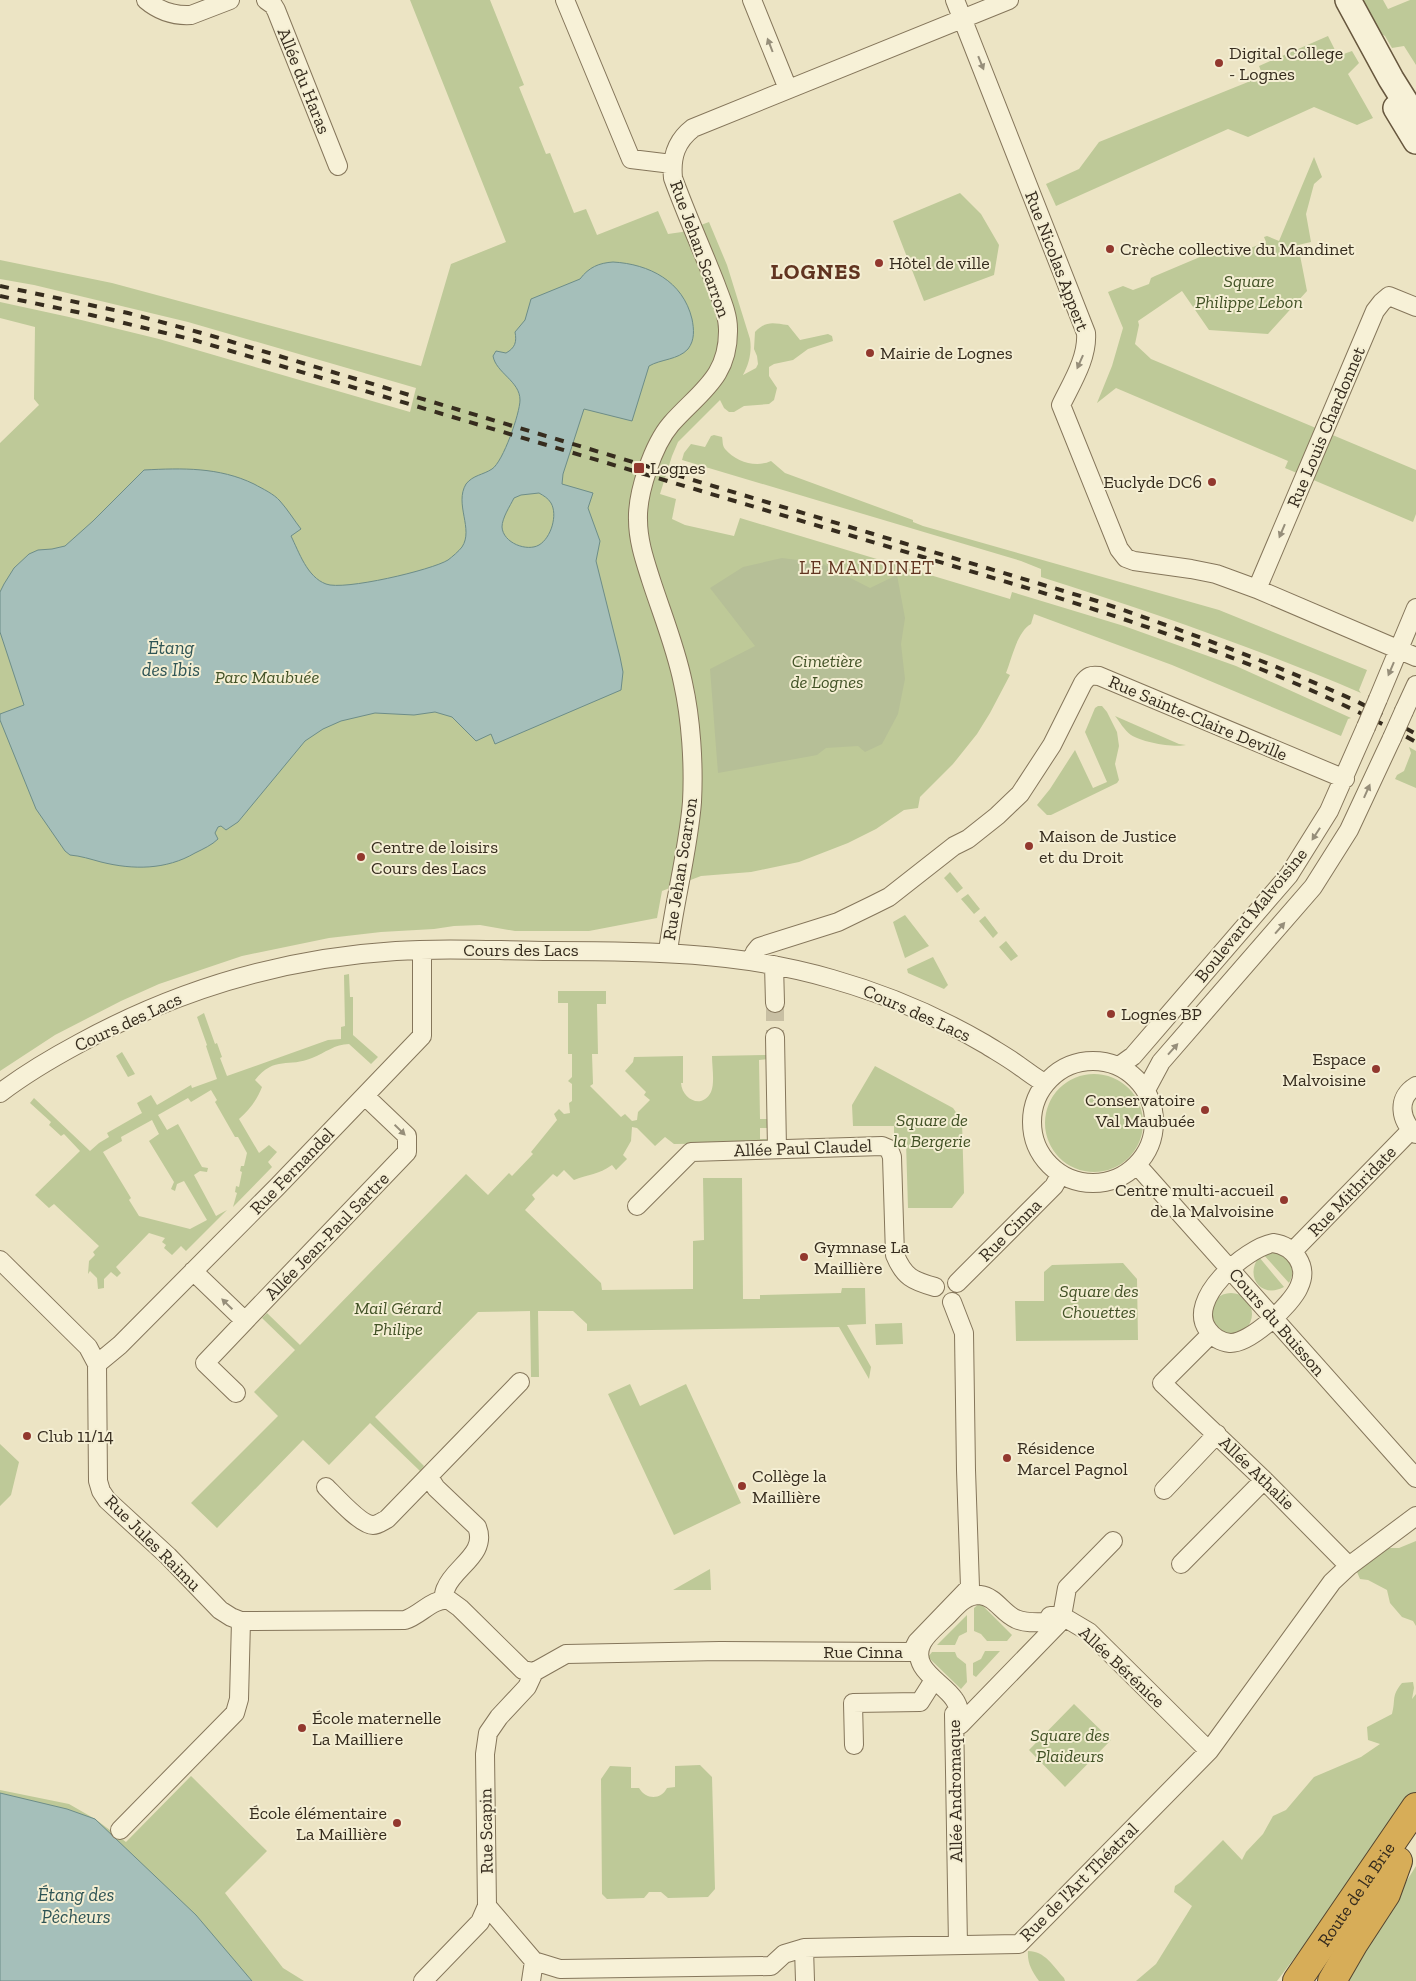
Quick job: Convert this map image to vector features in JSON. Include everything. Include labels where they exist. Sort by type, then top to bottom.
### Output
[{"type":"highway","name":"Route de la Brie","points":[[1298,1981],[1416,1807]]},
{"type":"highway","name":"Route de la Brie","points":[[1398,1861],[1416,1834]]},
{"type":"highway","points":[[1315,1981],[1398,1861]]},
{"type":"highway","points":[[1332,1981],[1386,1894],[1398,1861]]},
{"type":"street","points":[[146,0],[160,10],[185,15],[191,15],[230,0]]},
{"type":"street","name":"Allée du Haras","points":[[266,0],[276,10],[338,166]]},
{"type":"street","points":[[565,0],[631,159],[672,164]]},
{"type":"street","points":[[752,0],[788,89]]},
{"type":"street","points":[[955,0],[962,18]]},
{"type":"street","name":"Rue Jehan Scarron","points":[[668,952],[690,816],[692,788],[690,728],[683,682],[642,549],[638,512],[642,491],[656,450],[670,425],[708,388],[720,368],[727,344],[728,327],[725,311],[673,178],[672,164],[678,143],[684,134],[693,128],[1009,0]]},
{"type":"street","points":[[1348,0],[1390,79],[1416,119]]},
{"type":"street","name":"Rue Nicolas Appert","points":[[962,18],[1086,333],[1087,344],[1084,354],[1061,405],[1119,549],[1126,558],[1134,561],[1216,574],[1257,588]]},
{"type":"street","points":[[1390,79],[1396,108],[1416,141]]},
{"type":"street","name":"Rue Louis Chardonnet","points":[[1257,588],[1375,311],[1388,296],[1416,307]]},
{"type":"street","points":[[1257,588],[1416,657]]},
{"type":"street","name":"Boulevard Malvoisine","points":[[1119,1066],[1133,1056],[1288,875],[1322,825],[1344,779],[1416,608]]},
{"type":"street","name":"Rue Sainte-Claire Deville","points":[[751,961],[759,947],[838,922],[889,896],[997,816],[1020,794],[1030,780],[1052,745],[1083,683],[1092,675],[1099,676],[1344,779]]},
{"type":"street","name":"Boulevard Malvoisine","points":[[1146,1090],[1161,1062],[1313,887],[1349,830],[1416,686]]},
{"type":"street","name":"Cours des Lacs","points":[[0,1094],[14,1082],[104,1030],[193,992],[237,978],[310,961],[364,954],[422,950],[668,952],[774,965],[830,978],[866,989],[926,1014],[984,1044],[1045,1083]]},
{"type":"street","name":"Rue Fernandel","points":[[97,1364],[120,1345],[422,1036],[422,950]]},
{"type":"street","points":[[774,965],[775,1003]]},
{"type":"street","points":[[775,1037],[777,1149]]},
{"type":"street","points":[[1092,1061],[1119,1066],[1129,1072],[1146,1090],[1152,1105],[1155,1121],[1153,1137],[1147,1152],[1137,1165],[1124,1176],[1109,1182],[1092,1184],[1076,1182],[1060,1175],[1047,1164],[1037,1149],[1032,1132],[1032,1115],[1036,1098],[1045,1083],[1061,1070],[1079,1062],[1092,1061]]},
{"type":"street","points":[[1414,1132],[1404,1120],[1403,1103],[1406,1095],[1416,1086]]},
{"type":"street","name":"Allée Jean-Paul Sartre","points":[[236,1393],[206,1363],[407,1152],[407,1136],[365,1096]]},
{"type":"street","name":"Rue Mithridate","points":[[1293,1251],[1414,1132]]},
{"type":"street","name":"Allée Paul Claudel","points":[[637,1206],[691,1152],[882,1146],[889,1149],[892,1156],[895,1255],[898,1262],[911,1278],[916,1282],[935,1288]]},
{"type":"street","name":"Cours du Buisson","points":[[1137,1165],[1416,1478]]},
{"type":"street","name":"Rue Cinna","points":[[957,1283],[1054,1186],[1060,1175]]},
{"type":"street","name":"Rue Mithridate","points":[[1283,1244],[1293,1251],[1300,1260],[1302,1272],[1300,1286],[1293,1297],[1272,1318],[1242,1341],[1231,1343],[1220,1341],[1211,1334],[1205,1326],[1204,1305],[1210,1292],[1230,1269],[1263,1245],[1283,1244]]},
{"type":"street","points":[[0,1260],[88,1347],[97,1364]]},
{"type":"street","points":[[193,1271],[245,1322]]},
{"type":"street","points":[[947,1278],[957,1283],[960,1294],[952,1302],[944,1303],[936,1295],[935,1288],[939,1281],[947,1278]]},
{"type":"street","points":[[952,1302],[964,1333],[970,1587]]},
{"type":"street","name":"Allée Athalie","points":[[1211,1334],[1162,1383],[1217,1434],[1349,1566]]},
{"type":"street","name":"Rue Jules Raimu","points":[[97,1364],[98,1481],[101,1491],[107,1500],[168,1556],[220,1610],[241,1621],[405,1620],[413,1618],[435,1602],[443,1599]]},
{"type":"street","points":[[326,1487],[364,1523],[372,1525],[388,1519],[520,1382]]},
{"type":"street","points":[[1164,1490],[1217,1434]]},
{"type":"street","points":[[429,1477],[436,1488],[477,1527],[479,1532],[475,1552],[446,1586],[443,1599],[454,1602],[523,1670],[534,1672]]},
{"type":"street","points":[[1181,1564],[1264,1480]]},
{"type":"street","name":"Rue de l'Art Théatral","points":[[534,1961],[560,1969],[771,1966],[784,1954],[804,1948],[1019,1944],[1208,1751],[1323,1591],[1349,1566],[1416,1516]]},
{"type":"street","points":[[1061,1619],[1020,1620],[1011,1616],[989,1597],[980,1594],[971,1596],[959,1603],[926,1638],[919,1652],[920,1661],[926,1670],[954,1698],[959,1710],[960,1726],[1061,1619],[1068,1588],[1113,1540]]},
{"type":"street","name":"Allée Bérénice","points":[[970,1587],[982,1585],[990,1589],[1017,1613],[1072,1620],[1089,1632],[1208,1751]]},
{"type":"street","name":"Rue Cinna","points":[[534,1672],[566,1654],[720,1651],[912,1652],[917,1642],[970,1587]]},
{"type":"street","points":[[120,1830],[235,1713],[239,1699],[241,1621]]},
{"type":"street","name":"Allée Andromaque","points":[[912,1652],[913,1665],[948,1699],[954,1715],[958,1945]]},
{"type":"street","name":"Rue Scapin","points":[[487,1906],[485,1754],[488,1733],[499,1717],[527,1687],[534,1672]]},
{"type":"street","points":[[854,1745],[853,1703],[920,1702],[932,1683]]},
{"type":"street","points":[[423,1981],[480,1922],[487,1906],[534,1961],[531,1981]]},
{"type":"street","points":[[804,1948],[805,1981]]},
{"type":"green space","name":"Parc Maubuée","points":[[410,0],[490,0],[524,85],[519,87],[546,154],[550,153],[574,213],[586,209],[597,235],[658,211],[668,234],[682,232],[709,222],[727,265],[750,339],[750,358],[743,375],[756,368],[758,364],[754,349],[755,332],[767,324],[788,325],[800,340],[828,334],[832,336],[833,341],[808,349],[793,360],[769,367],[769,376],[777,388],[774,400],[769,404],[744,406],[734,412],[729,412],[724,408],[720,400],[678,442],[660,494],[676,499],[672,519],[685,525],[734,536],[740,518],[1010,599],[1012,592],[1124,626],[1236,666],[1351,718],[1348,719],[1341,736],[1172,665],[1034,614],[1031,624],[1019,639],[1006,673],[1010,675],[990,713],[977,734],[953,764],[920,797],[918,808],[904,810],[876,829],[848,843],[799,862],[751,872],[701,876],[662,891],[657,918],[589,931],[515,931],[480,925],[454,926],[329,938],[242,956],[159,984],[121,1001],[55,1035],[0,1071],[0,443],[39,405],[34,399],[35,327],[0,318],[0,302],[159,339],[410,412],[416,388],[188,322],[34,285],[0,279],[0,260],[112,283],[421,366],[451,264],[506,242]]},
{"type":"green space","points":[[1360,0],[1383,0],[1388,9],[1410,0],[1416,0],[1416,65],[1404,46],[1392,48],[1385,36],[1378,32]]},
{"type":"green space","points":[[1328,36],[1338,56],[1352,51],[1359,63],[1348,74],[1373,118],[1357,125],[1314,107],[1248,137],[1228,129],[1056,206],[1046,184],[1079,169],[1099,142],[1263,76],[1259,66]]},
{"type":"green space","name":"Square Philippe Lebon","points":[[1314,157],[1322,177],[1314,184],[1306,214],[1311,242],[1298,245],[1307,291],[1268,334],[1209,330],[1182,291],[1138,321],[1139,325],[1135,344],[1151,359],[1416,470],[1416,514],[1413,522],[1285,468],[1288,461],[1116,388],[1097,403],[1112,366],[1123,328],[1108,292],[1123,286],[1133,290],[1149,284],[1151,278],[1155,276],[1233,243],[1236,249],[1247,247],[1248,249],[1266,242],[1264,237],[1267,236],[1279,241]]},
{"type":"green space","points":[[960,193],[981,214],[999,245],[994,275],[924,301],[893,221]]},
{"type":"green space","points":[[711,436],[722,437],[725,449],[740,460],[753,464],[771,461],[785,473],[913,520],[913,522],[923,526],[1219,610],[1367,670],[1359,690],[1361,693],[1202,631],[1041,577],[1041,569],[1021,561],[682,460],[684,453],[691,444],[705,447]]},
{"type":"green space","name":"Cimetière de Lognes","points":[[782,558],[821,563],[870,588],[897,575],[905,618],[901,644],[905,679],[898,714],[882,744],[865,752],[858,746],[826,748],[817,755],[718,773],[710,669],[755,646],[710,588],[743,567]]},
{"type":"green space","points":[[1102,706],[1107,712],[1117,732],[1119,746],[1115,764],[1119,780],[1117,783],[1051,815],[1047,815],[1037,805],[1050,789],[1075,750],[1093,788],[1107,782],[1085,732],[1095,708]]},
{"type":"green space","points":[[1115,716],[1179,744],[1186,745],[1166,745],[1136,738],[1126,731]]},
{"type":"green space","points":[[1409,747],[1416,751],[1416,788],[1395,779],[1397,775],[1404,771],[1411,753]]},
{"type":"green space","points":[[950,872],[963,888],[957,893],[944,878]]},
{"type":"green space","points":[[968,894],[980,909],[974,914],[961,899]]},
{"type":"green space","points":[[905,915],[929,946],[905,958],[893,922]]},
{"type":"green space","points":[[985,916],[998,933],[993,938],[979,921]]},
{"type":"green space","points":[[1006,941],[1018,956],[1011,961],[999,947]]},
{"type":"green space","points":[[933,957],[948,985],[944,989],[908,973],[907,969]]},
{"type":"green space","points":[[349,974],[350,997],[353,997],[353,1035],[378,1057],[371,1064],[349,1044],[344,1044],[304,1061],[282,1063],[269,1067],[262,1072],[255,1080],[262,1087],[260,1092],[239,1119],[259,1153],[269,1145],[277,1152],[268,1162],[272,1167],[233,1207],[237,1193],[235,1192],[236,1186],[239,1187],[242,1172],[240,1171],[241,1166],[244,1166],[247,1153],[238,1137],[235,1137],[215,1102],[217,1100],[211,1090],[191,1102],[188,1098],[158,1115],[167,1130],[178,1124],[202,1167],[208,1168],[207,1172],[200,1171],[194,1175],[216,1216],[227,1210],[186,1251],[181,1246],[172,1255],[164,1248],[166,1245],[162,1242],[165,1238],[149,1233],[116,1267],[121,1273],[117,1277],[111,1272],[104,1279],[104,1288],[98,1289],[97,1278],[90,1271],[88,1274],[89,1261],[95,1255],[93,1252],[99,1246],[54,1204],[49,1208],[35,1195],[80,1151],[64,1134],[61,1136],[49,1125],[51,1122],[30,1103],[34,1098],[90,1151],[109,1137],[107,1133],[142,1113],[137,1103],[151,1095],[157,1105],[191,1085],[192,1088],[217,1079],[197,1017],[204,1013],[215,1044],[217,1043],[227,1076],[328,1040],[341,1039],[341,1027],[345,1026],[344,975]],"holes":[[[152,1120],[159,1134],[149,1141],[174,1182],[171,1189],[175,1191],[177,1184],[184,1181],[207,1220],[190,1229],[139,1216],[129,1200],[131,1198],[103,1152],[122,1141],[121,1137]]]},
{"type":"green space","name":"Mail Gérard Philipe","points":[[558,991],[606,991],[606,1004],[597,1004],[598,1054],[592,1054],[593,1084],[590,1086],[621,1117],[625,1114],[632,1121],[637,1120],[638,1112],[650,1100],[644,1095],[646,1092],[625,1071],[633,1062],[634,1057],[683,1056],[682,1089],[689,1098],[698,1101],[703,1100],[711,1092],[713,1079],[712,1056],[767,1055],[768,1059],[759,1060],[760,1119],[769,1119],[769,1128],[760,1128],[760,1139],[769,1139],[764,1143],[674,1144],[665,1137],[655,1146],[637,1128],[632,1127],[631,1141],[623,1155],[627,1159],[616,1170],[612,1165],[598,1173],[574,1180],[564,1170],[557,1177],[553,1174],[532,1195],[535,1199],[525,1210],[601,1283],[602,1290],[693,1289],[693,1241],[704,1240],[703,1178],[742,1178],[743,1299],[760,1299],[760,1295],[841,1293],[842,1288],[865,1288],[866,1324],[847,1325],[871,1367],[869,1379],[839,1327],[587,1331],[587,1324],[573,1311],[538,1311],[539,1377],[531,1377],[530,1311],[478,1312],[375,1417],[424,1466],[420,1471],[370,1423],[329,1465],[303,1440],[217,1528],[191,1503],[278,1416],[254,1392],[295,1350],[262,1318],[267,1313],[300,1345],[466,1174],[488,1195],[509,1173],[512,1176],[533,1154],[531,1152],[557,1120],[554,1114],[559,1109],[564,1114],[570,1113],[569,1103],[572,1101],[572,1084],[568,1081],[572,1077],[572,1054],[568,1054],[568,1003],[558,1003]]},
{"type":"green space","points":[[122,1052],[135,1074],[128,1077],[116,1056]]},
{"type":"green space","name":"Square de la Bergerie","points":[[875,1066],[953,1108],[962,1121],[964,1193],[952,1208],[908,1208],[906,1142],[894,1142],[894,1126],[853,1126],[852,1105]]},
{"type":"green space","points":[[1094,1074],[1113,1078],[1129,1088],[1139,1104],[1143,1123],[1139,1142],[1129,1158],[1113,1168],[1094,1172],[1075,1168],[1059,1158],[1049,1142],[1045,1123],[1049,1104],[1059,1088],[1075,1078]]},
{"type":"green space","points":[[1270,1251],[1282,1255],[1290,1261],[1293,1271],[1289,1283],[1263,1254]]},
{"type":"green space","points":[[1259,1257],[1284,1287],[1269,1290],[1262,1288],[1258,1284],[1253,1272]]},
{"type":"green space","name":"Square des Chouettes","points":[[1123,1263],[1137,1279],[1138,1340],[1016,1341],[1015,1301],[1044,1301],[1044,1272],[1052,1265]]},
{"type":"green space","points":[[1231,1293],[1246,1299],[1252,1314],[1246,1329],[1231,1335],[1216,1329],[1210,1314],[1216,1299]]},
{"type":"green space","points":[[902,1323],[903,1344],[876,1345],[875,1324]]},
{"type":"green space","points":[[630,1384],[640,1406],[686,1384],[741,1503],[674,1535],[608,1394]]},
{"type":"green space","points":[[0,1444],[19,1462],[11,1495],[0,1506]]},
{"type":"green space","points":[[1416,1541],[1416,1626],[1413,1621],[1402,1617],[1390,1603],[1387,1590],[1368,1580],[1360,1579],[1357,1572],[1360,1566],[1384,1548],[1399,1548]]},
{"type":"green space","points":[[710,1569],[711,1590],[673,1590]]},
{"type":"green space","points":[[980,1603],[1012,1635],[1007,1641],[987,1641],[981,1634],[974,1631],[974,1608]]},
{"type":"green space","points":[[967,1615],[967,1632],[959,1636],[955,1645],[937,1645]]},
{"type":"green space","points":[[985,1651],[1000,1651],[976,1677],[973,1675],[973,1663],[981,1659]]},
{"type":"green space","points":[[932,1652],[955,1652],[957,1657],[966,1664],[967,1682],[961,1689],[928,1657]]},
{"type":"green space","points":[[1413,1682],[1412,1699],[1416,1694],[1416,1797],[1277,1981],[1136,1981],[1156,1964],[1192,1906],[1174,1892],[1175,1886],[1223,1840],[1242,1860],[1246,1852],[1263,1834],[1273,1816],[1286,1810],[1314,1777],[1361,1757],[1380,1744],[1368,1740],[1367,1727],[1392,1714],[1395,1695],[1399,1687],[1402,1683]]},
{"type":"green space","name":"Square des Plaideurs","points":[[1074,1704],[1111,1740],[1065,1787],[1029,1750]]},
{"type":"green space","points":[[700,1765],[712,1777],[715,1889],[708,1897],[668,1898],[661,1892],[649,1892],[644,1898],[607,1899],[602,1894],[601,1779],[610,1766],[631,1767],[631,1788],[639,1788],[645,1795],[653,1797],[661,1795],[667,1788],[675,1787],[675,1766]]},
{"type":"green space","name":"Étang des Pêcheurs","points":[[191,1776],[267,1851],[225,1893],[283,1968],[304,1981],[0,1981],[0,1790],[69,1804],[95,1819],[126,1842]]},
{"type":"green space","points":[[1416,1866],[1416,1981],[1344,1981]]},
{"type":"green space","points":[[1028,1951],[1044,1956],[1065,1981],[1039,1981],[1030,1967]]},
{"type":"water","name":"Étang des Ibis","points":[[608,263],[626,263],[639,266],[663,277],[673,285],[681,294],[687,306],[692,319],[693,331],[692,342],[684,353],[649,366],[632,421],[584,409],[563,474],[562,484],[593,493],[588,508],[600,541],[596,561],[623,672],[621,690],[495,744],[491,734],[476,741],[452,717],[435,712],[414,715],[375,713],[341,721],[323,729],[305,741],[238,822],[226,830],[221,826],[218,827],[215,833],[218,839],[184,859],[173,863],[137,867],[113,865],[70,855],[65,851],[36,809],[0,720],[0,714],[24,705],[0,632],[0,592],[14,568],[29,554],[38,550],[65,546],[144,470],[172,469],[200,470],[227,474],[241,478],[275,496],[301,529],[291,536],[304,563],[319,581],[326,584],[350,585],[368,582],[407,574],[448,560],[461,549],[465,540],[466,532],[462,500],[466,484],[496,465],[510,437],[519,406],[519,393],[516,387],[498,367],[493,356],[496,351],[506,353],[513,347],[516,339],[515,332],[525,320],[531,299],[580,279],[591,269]],"holes":[[[539,493],[549,500],[553,508],[554,514],[550,532],[543,542],[534,547],[516,545],[503,533],[502,523],[506,512],[514,498],[521,495]]]},
{"type":"water","name":"Étang des Pêcheurs","points":[[0,1793],[67,1809],[95,1819],[196,1915],[252,1981],[0,1981]]},
{"type":"tunnel","points":[[775,1003],[775,1037]]},
{"type":"railway","points":[[0,286],[128,313],[209,335],[1097,601],[1195,636],[1292,674],[1356,701],[1416,734]]},
{"type":"railway","points":[[0,296],[91,315],[194,340],[1037,591],[1182,639],[1278,676],[1325,696],[1416,742]]},
{"type":"place","name":"Digital College - Lognes","points":[[1219,63]]},
{"type":"place","name":"Crèche collective du Mandinet","points":[[1110,249]]},
{"type":"place","name":"Hôtel de ville","points":[[879,263]]},
{"type":"place","name":"Mairie de Lognes","points":[[870,353]]},
{"type":"place","name":"Lognes","points":[[639,468]]},
{"type":"place","name":"Euclyde DC6","points":[[1212,482]]},
{"type":"place","name":"Maison de Justice et du Droit","points":[[1029,846]]},
{"type":"place","name":"Centre de loisirs Cours des Lacs","points":[[361,857]]},
{"type":"place","name":"Lognes BP","points":[[1111,1014]]},
{"type":"place","name":"Espace Malvoisine","points":[[1376,1069]]},
{"type":"place","name":"Conservatoire Val Maubuée","points":[[1205,1110]]},
{"type":"place","name":"Centre multi-accueil de la Malvoisine","points":[[1284,1200]]},
{"type":"place","name":"Gymnase La Maillière","points":[[804,1257]]},
{"type":"place","name":"Club 11/14","points":[[27,1436]]},
{"type":"place","name":"Résidence Marcel Pagnol","points":[[1007,1458]]},
{"type":"place","name":"Collège la Maillière","points":[[742,1486]]},
{"type":"place","name":"École maternelle La Mailliere","points":[[302,1728]]},
{"type":"place","name":"École élémentaire La Maillière","points":[[397,1823]]},
{"type":"district","name":"LOGNES","points":[[816,271]]},
{"type":"district","name":"LE MANDINET","points":[[867,567]]}]
